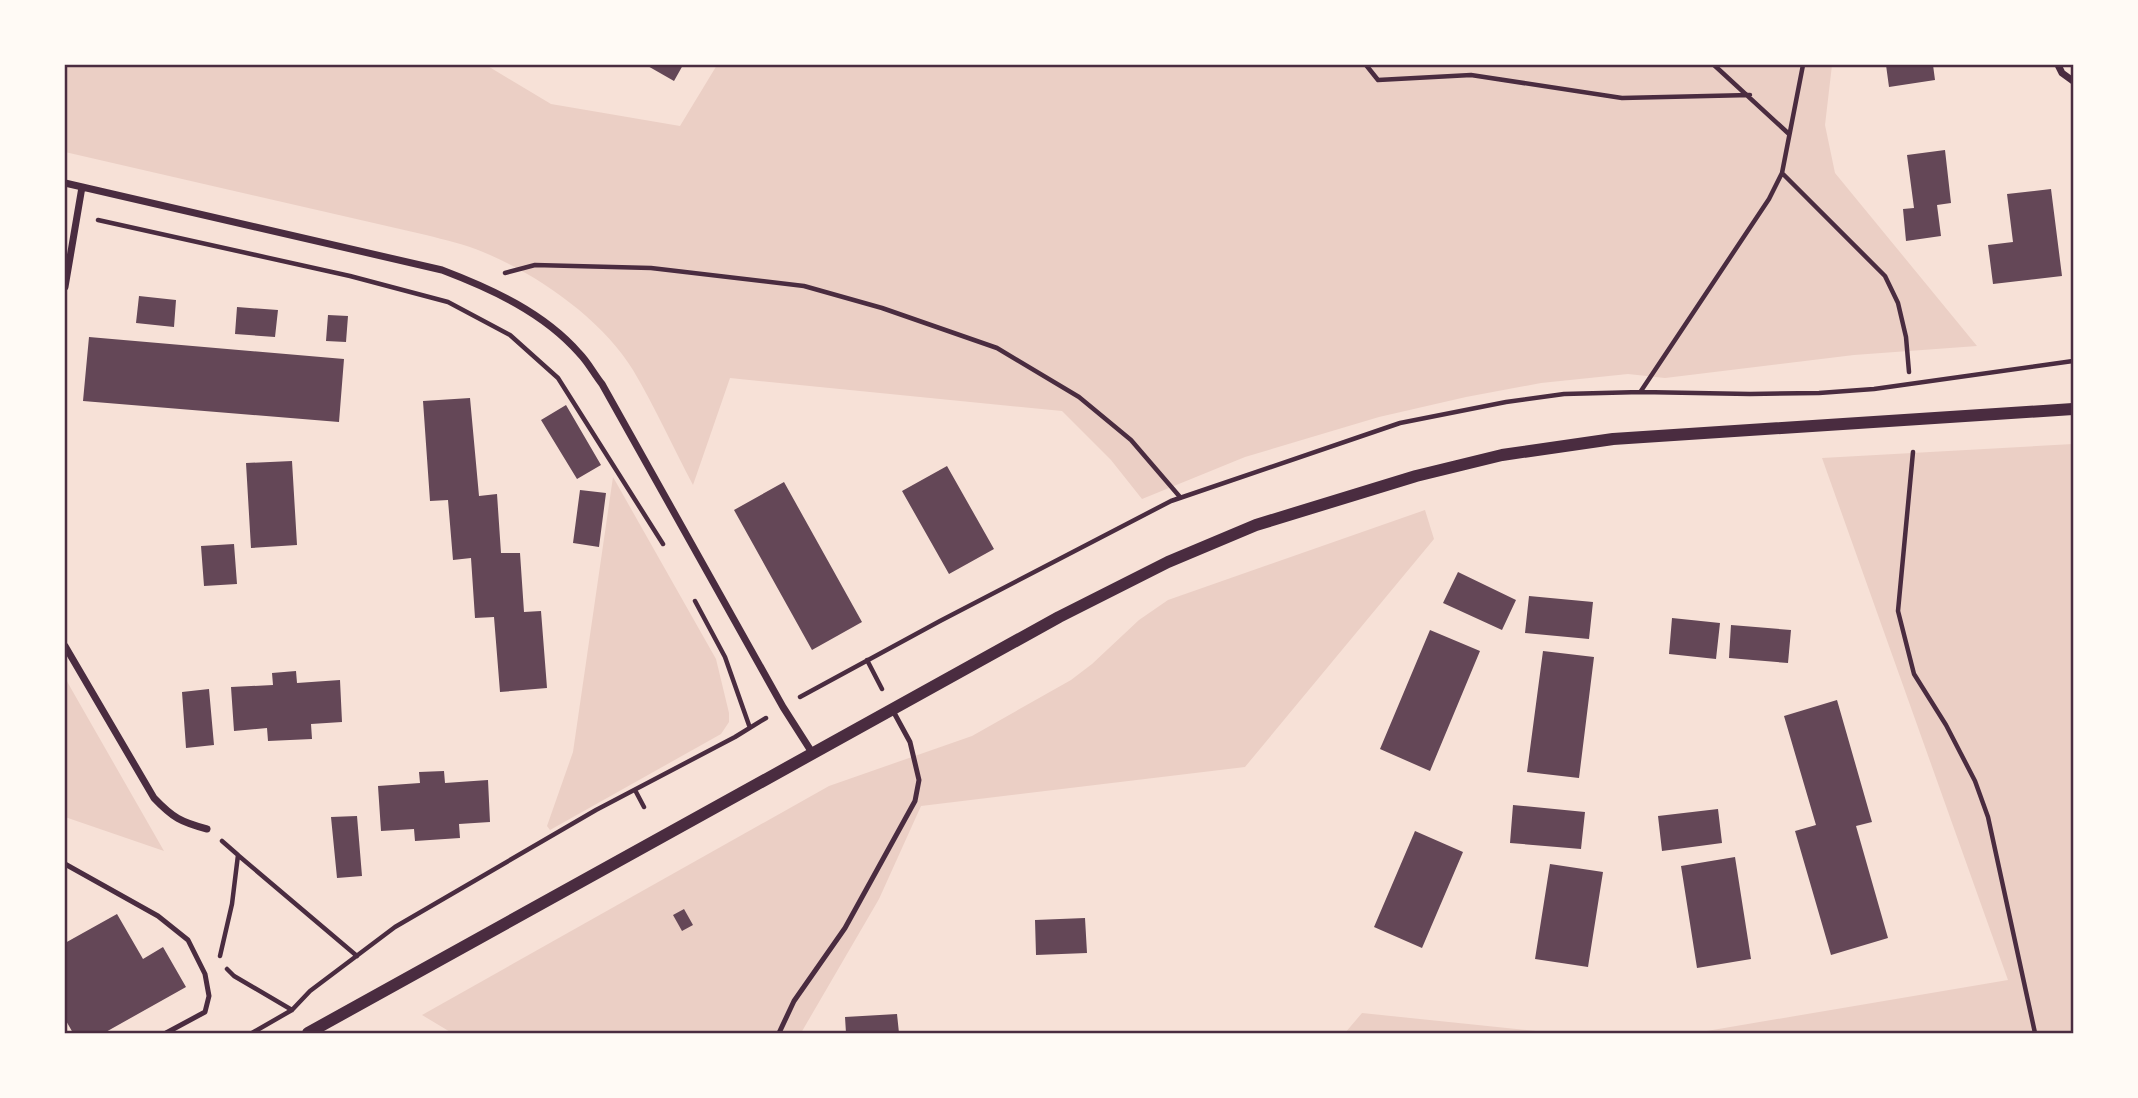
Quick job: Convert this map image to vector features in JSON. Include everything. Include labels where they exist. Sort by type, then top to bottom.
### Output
[{"type":"street","points":[[2057,65],[2062,74],[2073,81]]},
{"type":"street","points":[[65,183],[442,270],[481,285],[552,327],[580,354],[601,384],[783,707],[814,754]]},
{"type":"street","points":[[65,287],[82,187]]},
{"type":"street","points":[[308,1033],[1059,617],[1168,562],[1256,525],[1416,476],[1502,455],[1613,439],[2073,409]]},
{"type":"street","points":[[65,646],[155,798],[171,816],[207,830]]},
{"type":"lane","points":[[779,1033],[794,1001],[845,928],[915,801],[919,780],[910,742],[892,709]]},
{"type":"lane","points":[[65,864],[158,916],[188,940],[205,974],[209,996],[205,1012],[166,1033]]},
{"type":"path","points":[[1366,65],[1378,80],[1471,75],[1622,97],[1750,95]]},
{"type":"path","points":[[1714,65],[1790,134]]},
{"type":"path","points":[[1641,392],[1769,199],[1782,173],[1803,65]]},
{"type":"path","points":[[1782,173],[1885,276],[1898,303],[1906,338],[1909,372]]},
{"type":"path","points":[[103,221],[350,276],[448,302],[510,335],[558,378],[665,548]]},
{"type":"path","points":[[504,273],[535,265],[651,268],[804,286],[882,308],[998,348],[1079,397],[1131,440],[1180,498]]},
{"type":"path","points":[[1913,452],[1898,611],[1914,674],[1946,725],[1975,781],[1988,817],[2035,1033]]},
{"type":"path","points":[[692,596],[725,657],[750,728]]},
{"type":"path","points":[[867,660],[892,709]]},
{"type":"path","points":[[635,790],[644,807]]},
{"type":"path","points":[[207,830],[357,956]]},
{"type":"path","points":[[238,855],[232,904],[220,951],[220,962],[234,976],[292,1010]]},
{"type":"shaded area","points":[[65,65],[486,65],[551,104],[680,126],[717,65],[1832,65],[1825,125],[1835,173],[1977,346],[1854,355],[1665,378],[1628,374],[1541,383],[1379,417],[1245,457],[1142,499],[1111,460],[1062,411],[730,378],[693,485],[633,370],[604,333],[567,300],[504,261],[455,242],[65,152]]},
{"type":"shaded area","points":[[2073,444],[2073,1033],[1695,1033],[2008,980],[1822,458]]},
{"type":"shaded area","points":[[613,477],[716,659],[729,722],[721,734],[550,830],[547,826],[573,752]]},
{"type":"shaded area","points":[[1425,510],[1434,539],[1245,767],[921,806],[879,899],[801,1033],[452,1033],[422,1015],[829,786],[972,736],[1071,680],[1139,620],[1168,600]]},
{"type":"shaded area","points":[[65,677],[69,685],[164,851],[65,817]]},
{"type":"shaded area","points":[[1362,1013],[1555,1033],[1345,1033]]},
{"type":"building","points":[[646,65],[683,65],[674,81]]},
{"type":"building","points":[[1886,65],[1933,65],[1935,80],[1889,87]]},
{"type":"building","points":[[1945,150],[1951,203],[1937,205],[1941,236],[1906,241],[1903,209],[1914,208],[1907,155]]},
{"type":"building","points":[[2051,189],[2062,276],[1993,284],[1988,245],[2013,242],[2007,194]]},
{"type":"building","points":[[139,296],[176,300],[174,327],[136,323]]},
{"type":"building","points":[[237,307],[278,310],[275,337],[235,334]]},
{"type":"building","points":[[328,315],[348,316],[346,342],[326,341]]},
{"type":"building","points":[[89,337],[344,359],[339,422],[83,401]]},
{"type":"building","points":[[470,398],[479,496],[497,494],[501,553],[520,553],[524,612],[541,611],[547,688],[500,692],[494,617],[475,618],[471,558],[453,560],[448,500],[430,501],[423,401]]},
{"type":"building","points":[[566,405],[601,465],[577,479],[541,420]]},
{"type":"building","points":[[292,461],[297,545],[251,548],[246,463]]},
{"type":"building","points":[[947,466],[994,549],[949,574],[902,491]]},
{"type":"building","points":[[784,482],[862,622],[812,650],[734,510]]},
{"type":"building","points":[[580,490],[606,493],[599,547],[573,543]]},
{"type":"building","points":[[234,544],[237,584],[204,586],[201,546]]},
{"type":"building","points":[[1458,572],[1516,600],[1502,630],[1443,603]]},
{"type":"building","points":[[1529,596],[1593,602],[1589,639],[1525,633]]},
{"type":"building","points":[[1672,618],[1720,623],[1716,659],[1669,654]]},
{"type":"building","points":[[1731,625],[1791,630],[1788,663],[1729,658]]},
{"type":"building","points":[[1430,630],[1480,651],[1430,771],[1380,749]]},
{"type":"building","points":[[1543,651],[1594,657],[1579,778],[1527,772]]},
{"type":"building","points":[[296,671],[297,683],[340,680],[342,722],[311,724],[312,739],[268,741],[267,728],[234,731],[231,687],[273,685],[272,673]]},
{"type":"building","points":[[209,689],[214,745],[186,748],[182,692]]},
{"type":"building","points":[[1837,700],[1872,822],[1856,826],[1888,938],[1831,955],[1795,831],[1816,825],[1784,716]]},
{"type":"building","points":[[444,771],[445,783],[488,780],[490,822],[459,824],[460,838],[415,841],[414,829],[381,831],[378,786],[420,783],[419,772]]},
{"type":"building","points":[[1513,805],[1585,812],[1581,849],[1510,843]]},
{"type":"building","points":[[1718,809],[1722,843],[1662,851],[1658,816]]},
{"type":"building","points":[[357,816],[362,876],[337,878],[331,817]]},
{"type":"building","points":[[1415,831],[1463,852],[1422,948],[1374,927]]},
{"type":"building","points":[[1735,857],[1751,959],[1697,968],[1681,866]]},
{"type":"building","points":[[1550,864],[1603,872],[1588,967],[1535,959]]},
{"type":"building","points":[[684,909],[693,925],[682,931],[673,915]]},
{"type":"building","points":[[117,914],[143,959],[163,947],[186,987],[104,1033],[73,1033],[65,1019],[65,943]]},
{"type":"building","points":[[1085,918],[1087,953],[1036,955],[1035,920]]},
{"type":"building","points":[[897,1014],[899,1033],[846,1033],[845,1017]]}]
